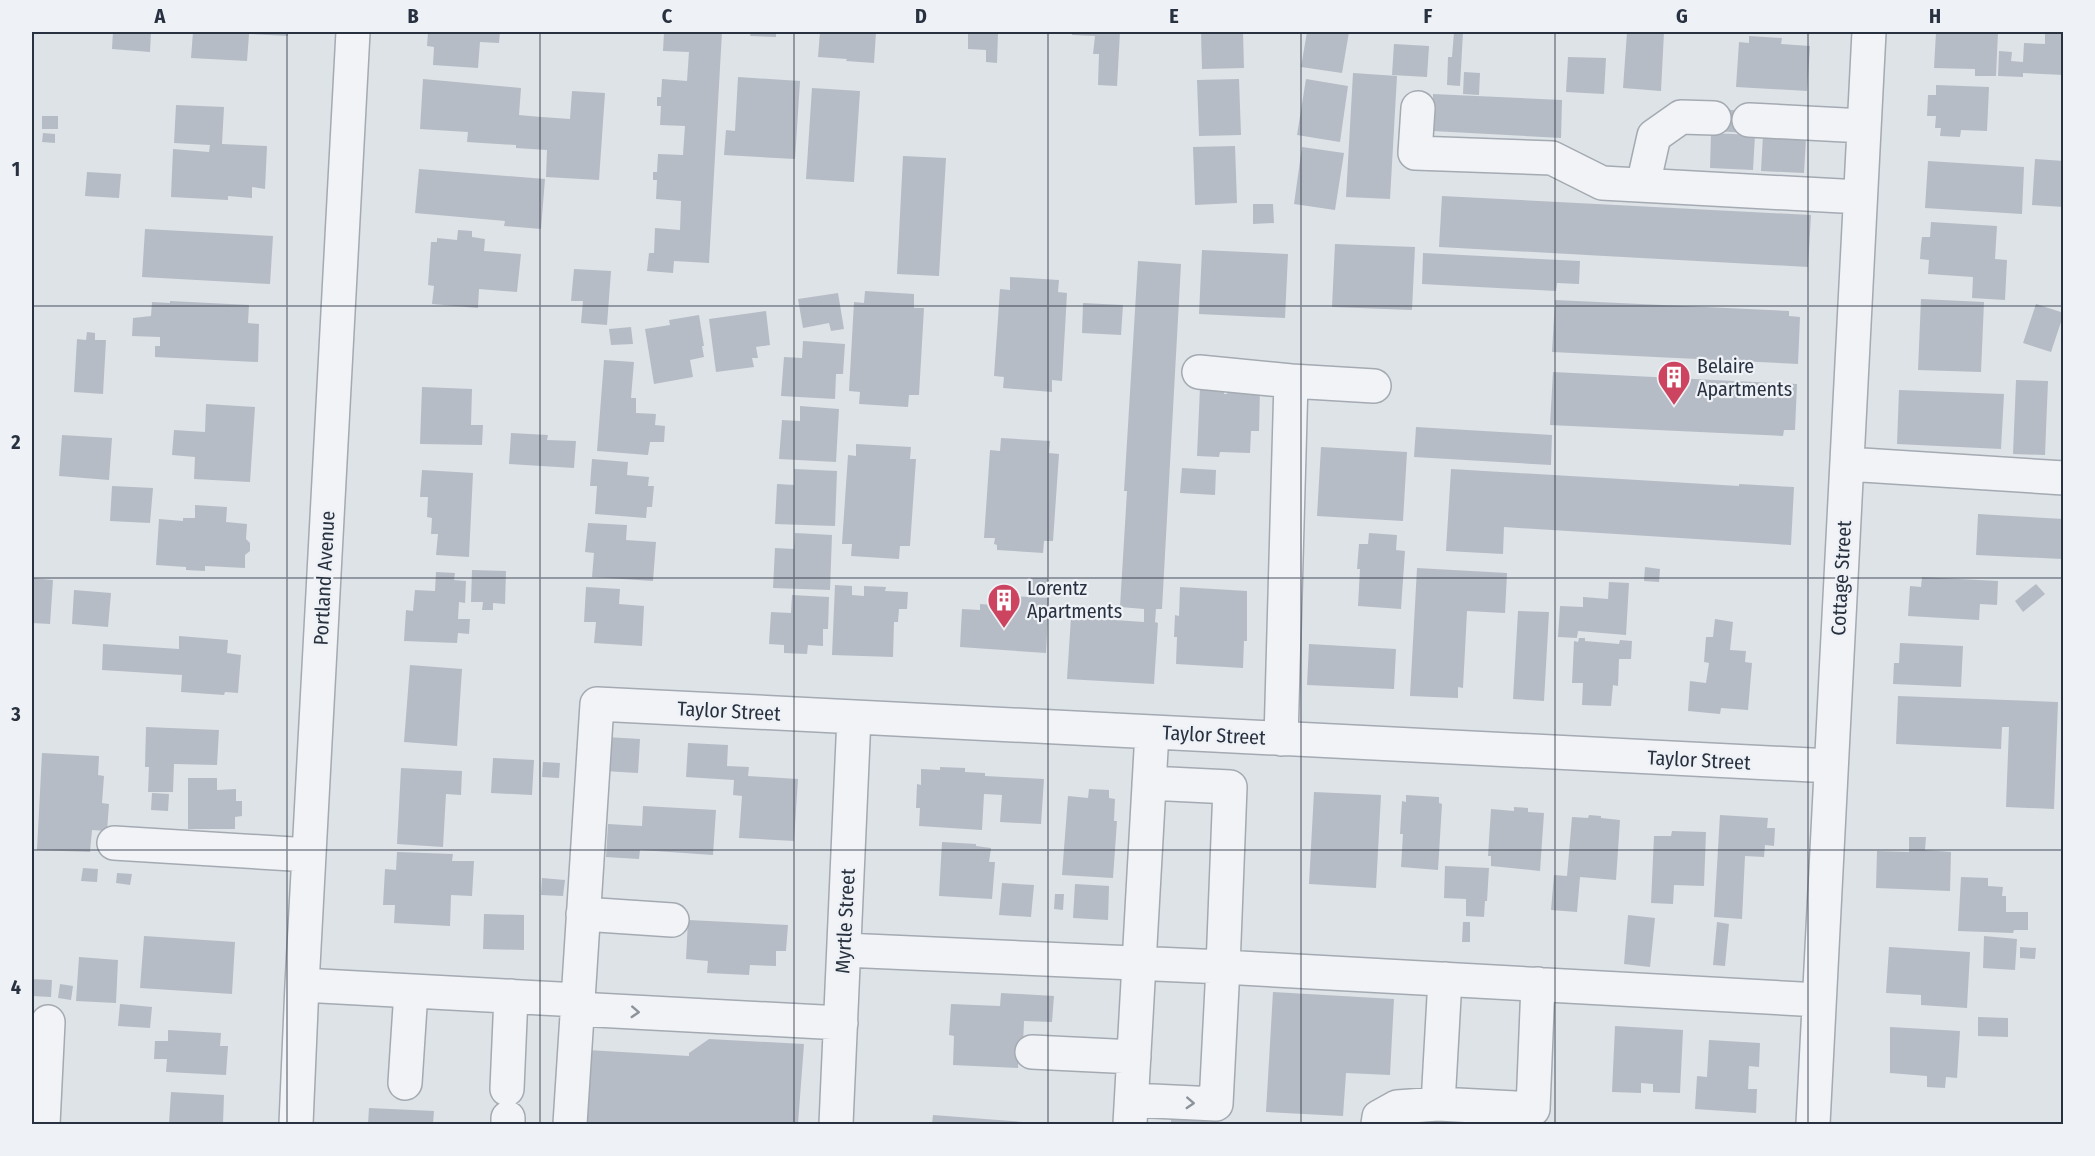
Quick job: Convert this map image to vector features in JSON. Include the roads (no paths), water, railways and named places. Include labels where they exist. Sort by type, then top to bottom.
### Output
[{"type":"street","name":"Portland Avenue","points":[[296,1125],[353,32]]},
{"type":"street","name":"Cottage Street","points":[[1813,1125],[1869,32]]},
{"type":"street","points":[[1418,108],[1415,153],[1552,158],[1602,183],[1860,197]]},
{"type":"street","points":[[1643,184],[1654,136],[1681,117],[1714,118]]},
{"type":"street","points":[[1749,120],[1864,126]]},
{"type":"street","points":[[1199,372],[1374,386]]},
{"type":"street","points":[[1281,739],[1291,381]]},
{"type":"street","points":[[1847,464],[2064,478]]},
{"type":"street","name":"Taylor Street","points":[[583,915],[597,704],[1832,766]]},
{"type":"street","name":"Myrtle Street","points":[[836,1125],[854,717]]},
{"type":"street","points":[[1149,783],[1230,787],[1216,1104],[1131,1112],[1139,962],[1149,783],[1152,732]]},
{"type":"street","points":[[114,843],[309,855]]},
{"type":"street","points":[[570,1125],[583,915],[672,920]]},
{"type":"street","points":[[844,950],[1139,962],[1819,1000]]},
{"type":"street","points":[[1438,1104],[1444,979]]},
{"type":"street","points":[[302,984],[511,996],[578,1005],[841,1023]]},
{"type":"street","points":[[1378,1125],[1379,1117],[1397,1107],[1438,1104],[1533,1109],[1538,984]]},
{"type":"street","points":[[405,1083],[411,991]]},
{"type":"street","points":[[508,1110],[511,996]]},
{"type":"street","points":[[43,1125],[48,1022]]},
{"type":"street","points":[[1032,1052],[1134,1058]]},
{"type":"place","name":"Belaire Apartments","points":[[1674,406]]},
{"type":"place","name":"Lorentz Apartments","points":[[1004,629]]}]
